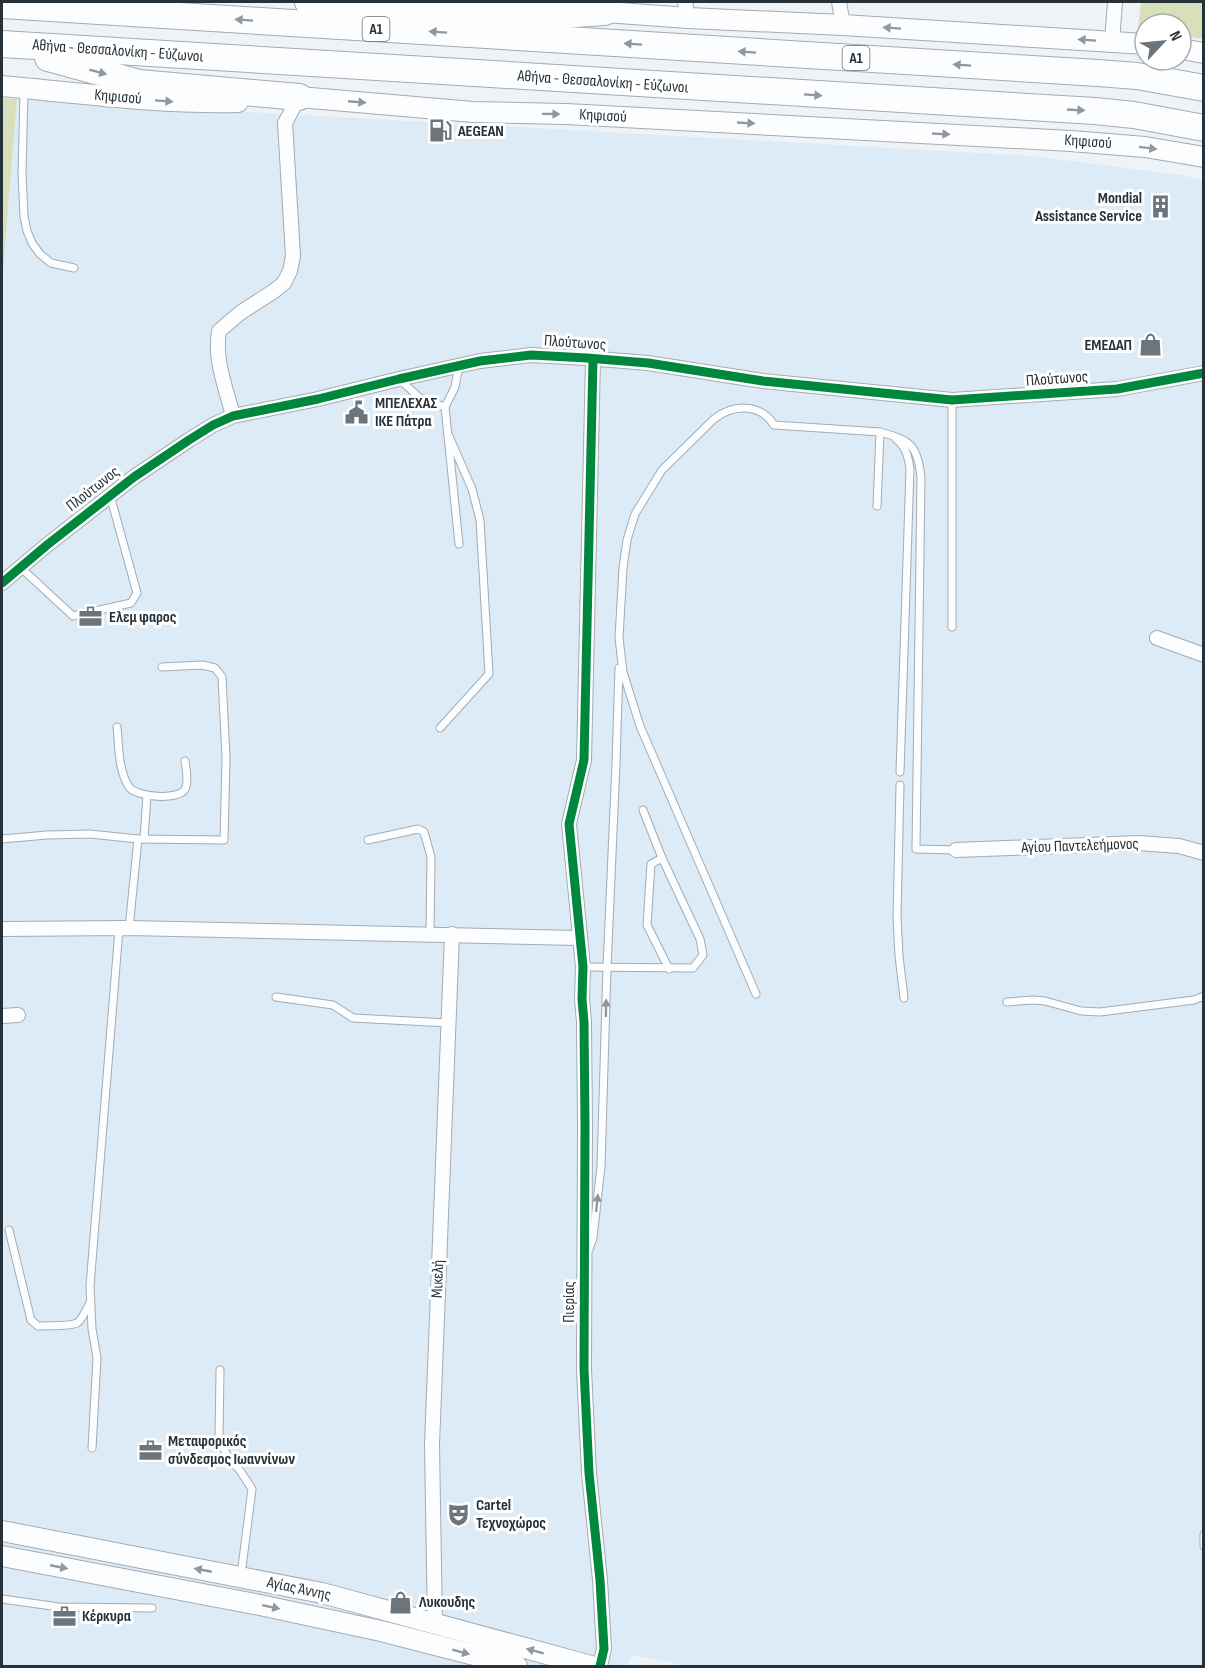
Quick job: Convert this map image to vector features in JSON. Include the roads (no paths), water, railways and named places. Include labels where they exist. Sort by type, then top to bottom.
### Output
[{"type":"highway","points":[[308,2],[559,15],[604,7]]},
{"type":"highway","name":"Α1","points":[[2,5],[1127,75],[1203,88]]},
{"type":"highway","points":[[2,45],[139,83],[299,97]]},
{"type":"highway","name":"Αθήνα - Θεσσαλονίκη - Εύζωνοι","points":[[2,45],[1134,115],[1203,128]]},
{"type":"main road","points":[[522,2],[687,10],[843,25],[1133,43]]},
{"type":"main road","name":"Κηφισού","points":[[2,86],[196,103],[299,97],[473,112],[566,114],[1071,141],[1145,147],[1203,157]]},
{"type":"main road","name":"Αγίας Άννης","points":[[2,1531],[322,1593],[591,1666]]},
{"type":"main road","name":"Αγίας Άννης","points":[[2,1556],[293,1612],[381,1631],[517,1666]]},
{"type":"street","points":[[839,2],[843,25]]},
{"type":"street","points":[[1112,42],[1115,2]]},
{"type":"street","points":[[232,416],[219,361],[217,343],[219,331],[240,313],[284,283],[290,271],[293,256],[285,123],[299,97]]},
{"type":"street","name":"Πλούτωνος","points":[[2,582],[134,477],[213,425],[232,416],[318,399],[480,361],[531,355],[593,358],[648,363],[763,381],[952,400],[1117,390],[1203,373]]},
{"type":"street","name":"Πιερίας","points":[[593,358],[584,760],[569,824],[583,967],[585,1380],[589,1473],[600,1580],[604,1649],[600,1666]]},
{"type":"street","points":[[1157,638],[1203,655]]},
{"type":"street","name":"Αγίου Παντελεήμονος","points":[[956,850],[1139,843],[1179,846],[1203,854]]},
{"type":"street","points":[[2,929],[124,928],[579,938]]},
{"type":"street","name":"Μικελή","points":[[435,1624],[432,1445],[452,934]]},
{"type":"street","points":[[2,1016],[18,1015]]},
{"type":"lane","points":[[24,88],[22,174],[27,231],[40,254],[51,263],[74,268]]},
{"type":"lane","points":[[459,365],[455,387],[445,407],[459,544]]},
{"type":"lane","points":[[399,379],[420,398],[445,407]]},
{"type":"lane","points":[[952,400],[952,627]]},
{"type":"lane","points":[[584,1260],[593,1238],[601,1166],[620,638],[623,568],[627,540],[635,514],[662,470],[723,412],[732,409],[754,409],[768,416],[774,424],[880,432],[902,438],[913,447],[920,463],[921,478],[916,849],[956,850]]},
{"type":"lane","points":[[877,506],[880,432]]},
{"type":"lane","points":[[880,432],[901,443],[908,455],[910,470],[900,772]]},
{"type":"lane","points":[[440,728],[489,674],[480,520],[472,489],[448,434]]},
{"type":"lane","points":[[20,567],[74,615],[131,603],[137,593],[110,495]]},
{"type":"lane","points":[[620,638],[623,672],[640,726],[756,994]]},
{"type":"lane","points":[[2,839],[90,834],[141,839],[224,840],[226,758],[222,677],[215,668],[202,665],[162,667]]},
{"type":"lane","points":[[117,727],[121,764],[129,787],[134,792],[172,796],[182,793],[187,785],[185,761]]},
{"type":"lane","points":[[900,785],[897,916],[904,998]]},
{"type":"lane","points":[[92,1448],[97,1358],[92,1329],[90,1286],[124,928],[147,795]]},
{"type":"lane","points":[[583,967],[693,968],[703,955],[700,939],[662,858],[643,810]]},
{"type":"lane","points":[[368,840],[418,829],[424,832],[432,856],[430,934]]},
{"type":"lane","points":[[662,858],[651,864],[647,925],[669,969]]},
{"type":"lane","points":[[1007,1002],[1045,1000],[1081,1011],[1100,1012],[1194,1000],[1203,996]]},
{"type":"lane","points":[[276,997],[333,1005],[353,1018],[448,1023]]},
{"type":"lane","points":[[9,1230],[31,1320],[34,1324],[38,1326],[77,1322],[83,1316],[91,1300]]},
{"type":"lane","points":[[220,1370],[219,1439],[227,1455],[252,1489],[241,1577]]},
{"type":"lane","points":[[1203,1535],[1203,1546]]},
{"type":"lane","points":[[2,1599],[59,1607],[152,1608]]},
{"type":"place","name":"AEGEAN","points":[[440,131]]},
{"type":"place","name":"Mondial Assistance Service","points":[[1160,207]]},
{"type":"place","name":"ΕΜΕΔΑΠ","points":[[1150,345]]},
{"type":"place","name":"ΜΠΕΛΕΧΑΣ ΙΚΕ Πάτρα","points":[[357,412]]},
{"type":"place","name":"Ελεμ φαρος","points":[[91,617]]},
{"type":"place","name":"Μεταφορικός σύνδεσμος Ιωαννίνων","points":[[150,1450]]},
{"type":"place","name":"Cartel Τεχνοχώρος","points":[[458,1514]]},
{"type":"place","name":"Λυκουδης","points":[[401,1602]]},
{"type":"place","name":"Κέρκυρα","points":[[64,1616]]}]
